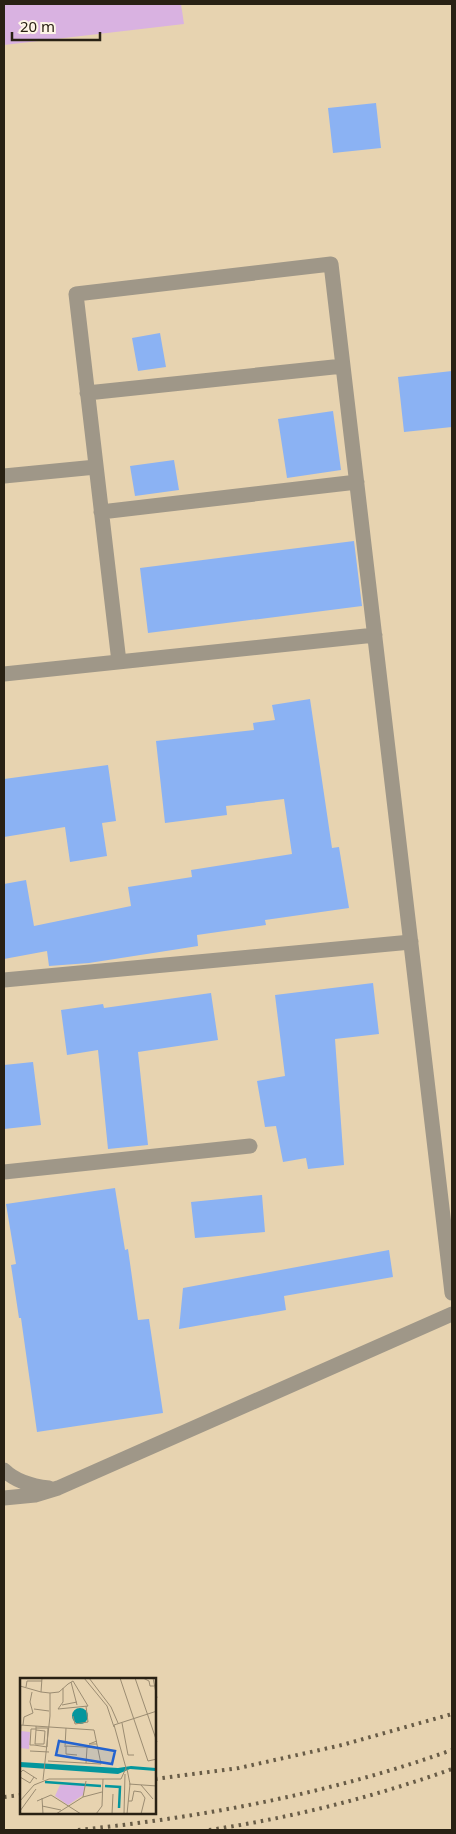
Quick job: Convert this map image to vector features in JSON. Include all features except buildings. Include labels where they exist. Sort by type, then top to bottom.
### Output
[{"type":"street","points":[[119,662],[76,294],[332,264],[452,1293]]},
{"type":"street","points":[[87,393],[343,366]]},
{"type":"street","points":[[4,476],[96,468]]},
{"type":"street","points":[[101,512],[357,482]]},
{"type":"street","points":[[4,674],[375,635]]},
{"type":"street","points":[[4,980],[411,942]]},
{"type":"street","points":[[4,1172],[250,1146]]},
{"type":"street","points":[[4,1498],[35,1495],[58,1488],[452,1314]]},
{"type":"street","points":[[4,1470],[10,1476],[30,1485],[58,1488]]},
{"type":"shaded area","points":[[4,4],[181,4],[184,24],[4,45]]},
{"type":"railway","points":[[156,1779],[239,1768],[342,1745],[452,1714]]},
{"type":"railway","points":[[78,1830],[173,1818],[268,1801],[361,1779],[452,1750]]},
{"type":"railway","points":[[209,1830],[332,1806],[393,1789],[452,1769]]},
{"type":"railway","points":[[4,1797],[20,1795]]}]
